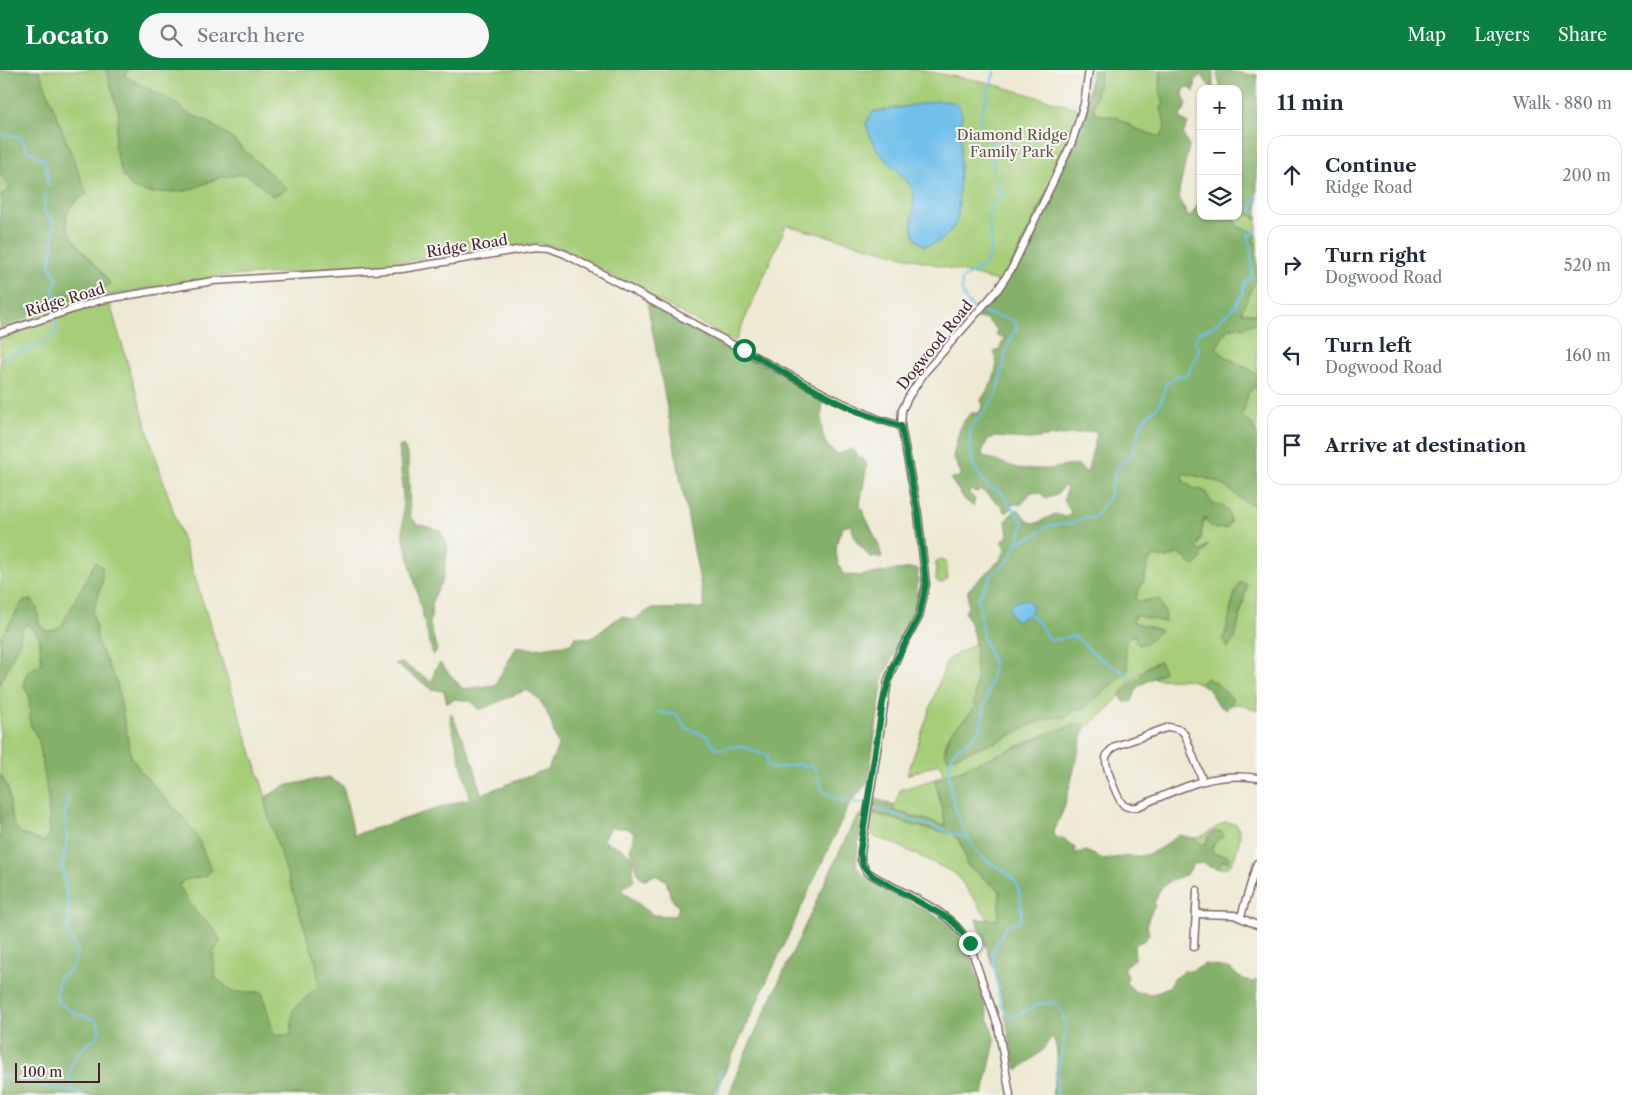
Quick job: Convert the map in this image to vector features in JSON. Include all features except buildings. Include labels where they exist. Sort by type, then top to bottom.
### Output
[{"type":"street","name":"Dogwood Road","points":[[1010,1095],[998,1026],[970,943],[964,933],[935,911],[873,876],[866,871],[861,860],[864,828],[888,680],[899,653],[919,617],[926,584],[918,514],[901,426],[904,406],[914,388],[1003,283],[1012,268],[1061,166],[1082,112],[1089,70]]},
{"type":"street","name":"Ridge Road","points":[[0,333],[100,300],[213,281],[402,269],[542,247],[565,254],[830,397],[878,419],[901,426]]},
{"type":"street","points":[[1202,780],[1185,735],[1176,728],[1169,727],[1116,746],[1109,751],[1106,758],[1119,799],[1130,808],[1137,807],[1202,780],[1237,776],[1257,778]]},
{"type":"street","points":[[1241,916],[1257,863]]},
{"type":"street","points":[[1194,947],[1197,890]]},
{"type":"street","points":[[1196,914],[1241,916],[1257,925]]},
{"type":"green space","name":"Diamond Ridge Family Park","points":[[0,70],[919,70],[985,82],[1080,109],[1065,152],[1013,262],[1001,282],[786,225],[735,342],[561,248],[537,243],[350,269],[228,276],[196,280],[100,297],[0,330]]},
{"type":"green space","points":[[0,70],[39,70],[87,194],[73,205],[67,216],[68,228],[74,240],[110,283],[108,286],[0,327],[0,196],[10,188],[0,173]]},
{"type":"green space","points":[[106,70],[128,70],[125,76],[177,104],[187,113],[207,121],[228,135],[287,189],[273,196],[246,174],[221,177],[187,191],[150,193],[132,188],[122,174],[114,145],[119,114]]},
{"type":"green space","points":[[1092,70],[1099,70],[1100,74],[1094,103],[1095,114],[1116,117],[1136,129],[1160,137],[1165,127],[1161,109],[1164,103],[1160,92],[1161,70],[1213,70],[1213,85],[1208,85],[1201,75],[1196,79],[1194,92],[1188,86],[1184,90],[1183,95],[1187,105],[1180,116],[1181,119],[1188,123],[1183,134],[1189,146],[1179,191],[1180,201],[1189,218],[1197,206],[1197,220],[1234,220],[1238,227],[1252,231],[1256,235],[1253,241],[1257,244],[1257,278],[1241,312],[1257,314],[1257,322],[1244,328],[1237,326],[1227,330],[1216,348],[1225,356],[1257,375],[1257,384],[1248,394],[1242,417],[1253,425],[1254,432],[1257,434],[1257,504],[1243,501],[1224,485],[1182,473],[1183,481],[1193,488],[1205,491],[1212,504],[1222,506],[1228,511],[1229,523],[1227,528],[1215,529],[1208,523],[1205,517],[1197,547],[1199,551],[1209,544],[1201,555],[1202,558],[1195,566],[1178,553],[1168,558],[1155,556],[1149,560],[1144,580],[1135,599],[1140,602],[1159,599],[1166,615],[1165,622],[1135,615],[1133,622],[1160,630],[1151,640],[1143,644],[1139,645],[1135,634],[1127,641],[1125,654],[1129,669],[1085,708],[1073,710],[1066,717],[1039,721],[998,741],[948,758],[944,753],[951,732],[973,711],[976,649],[974,636],[965,612],[968,607],[968,590],[1001,559],[1005,550],[1002,541],[1008,536],[1006,521],[1018,509],[1029,522],[1037,523],[1055,514],[1066,517],[1071,512],[1064,500],[1067,487],[1064,486],[1057,494],[1046,499],[1041,493],[1031,492],[1022,504],[1013,504],[1008,512],[1004,512],[1002,506],[981,490],[976,492],[971,490],[968,493],[975,499],[973,506],[965,500],[952,481],[952,478],[960,477],[961,473],[953,456],[961,427],[963,422],[972,413],[979,413],[983,405],[981,400],[993,381],[997,364],[994,352],[999,350],[1005,337],[999,337],[996,334],[997,330],[986,319],[975,318],[1001,289],[1085,112]],"holes":[[[1095,431],[1097,434],[1087,473],[1077,464],[1050,469],[1020,469],[983,456],[982,452],[988,439],[995,437],[1030,439]]]},
{"type":"green space","points":[[1099,70],[1161,70],[1160,83],[1164,103],[1161,109],[1165,127],[1160,137],[1136,129],[1116,117],[1095,114],[1093,109],[1101,72]]},
{"type":"green space","points":[[1218,70],[1257,75],[1257,220],[1246,212],[1242,212],[1242,85],[1220,85],[1217,75]]},
{"type":"green space","points":[[1242,212],[1246,212],[1257,220],[1257,244],[1242,230],[1234,220],[1242,220]]},
{"type":"green space","points":[[1257,270],[1257,314],[1241,312],[1255,281]]},
{"type":"green space","points":[[109,301],[155,455],[266,797],[332,988],[354,1095],[0,1095],[0,336]]},
{"type":"green space","points":[[647,302],[823,397],[822,430],[827,444],[839,454],[852,449],[867,464],[860,505],[879,546],[882,557],[870,557],[856,541],[851,525],[843,527],[836,550],[843,574],[869,575],[918,569],[917,606],[883,678],[868,783],[852,800],[846,811],[714,1095],[0,1095],[0,775],[8,789],[12,819],[19,831],[45,842],[50,834],[48,797],[39,741],[30,724],[29,695],[24,688],[24,680],[28,672],[42,663],[39,637],[27,624],[21,632],[20,641],[0,684],[0,639],[23,601],[32,600],[37,608],[39,625],[46,631],[55,630],[62,625],[95,562],[102,567],[102,584],[93,611],[98,644],[117,683],[131,756],[141,772],[187,822],[197,837],[211,869],[206,876],[184,880],[179,886],[198,915],[212,926],[221,941],[213,953],[215,977],[233,992],[262,992],[274,1035],[291,1035],[293,1010],[319,985],[316,963],[266,809],[266,797],[284,786],[328,777],[343,786],[354,835],[470,798],[450,719],[451,713],[473,762],[481,794],[548,769],[558,746],[551,722],[544,707],[539,700],[526,690],[479,710],[471,701],[455,699],[447,703],[444,691],[432,689],[395,664],[402,663],[432,682],[435,669],[440,663],[463,689],[495,685],[517,646],[533,649],[571,644],[575,637],[592,638],[621,616],[633,620],[651,609],[705,608]],"holes":[[[610,828],[627,828],[634,833],[630,850],[639,875],[643,880],[654,875],[666,880],[671,898],[679,908],[675,916],[653,915],[621,890],[634,880],[631,858],[625,851],[607,843],[603,839]]]},
{"type":"green space","points":[[1257,321],[1257,375],[1225,356],[1216,348],[1227,330]]},
{"type":"green space","points":[[1257,384],[1257,434],[1254,432],[1253,425],[1242,417],[1248,394]]},
{"type":"green space","points":[[403,445],[408,456],[410,517],[418,524],[441,531],[448,547],[443,579],[433,599],[430,625],[437,650],[433,656],[403,535],[403,496],[399,447]]},
{"type":"green space","points":[[1182,473],[1208,479],[1223,485],[1248,502],[1257,504],[1257,711],[1240,704],[1229,705],[1233,700],[1206,678],[1200,684],[1183,679],[1153,678],[1164,672],[1159,661],[1139,673],[1105,712],[1085,727],[1083,723],[1049,733],[956,772],[943,774],[940,763],[907,775],[947,660],[977,642],[975,665],[978,684],[973,711],[949,735],[945,746],[948,758],[998,741],[1039,721],[1066,717],[1073,710],[1085,708],[1128,669],[1124,647],[1129,637],[1160,630],[1133,623],[1135,615],[1164,622],[1166,615],[1150,599],[1140,602],[1134,599],[1144,580],[1149,560],[1155,556],[1168,558],[1178,553],[1184,556],[1189,563],[1207,548],[1208,545],[1199,551],[1197,547],[1201,540],[1206,517],[1224,529],[1231,522],[1212,504],[1205,491],[1193,488],[1183,481]],"holes":[[[1247,585],[1235,638],[1223,640],[1229,623],[1231,607]]]},
{"type":"green space","points":[[941,559],[945,560],[947,565],[947,579],[942,583],[936,579],[936,562]]},
{"type":"green space","points":[[1240,582],[1247,584],[1235,638],[1228,648],[1223,640],[1234,596]]},
{"type":"green space","points":[[1160,661],[1164,672],[1137,687],[1132,702],[1125,702],[1120,696],[1123,691],[1148,667]]},
{"type":"green space","points":[[1206,678],[1216,683],[1234,700],[1226,710],[1216,703],[1209,689],[1200,684]]},
{"type":"green space","points":[[1083,723],[1085,727],[1064,808],[1053,834],[1058,838],[1063,838],[1075,848],[1075,853],[1086,851],[1105,860],[1135,857],[1161,848],[1179,835],[1193,838],[1203,845],[1213,833],[1221,831],[1224,837],[1218,839],[1211,849],[1215,854],[1228,856],[1229,860],[1227,862],[1223,860],[1218,868],[1209,867],[1205,863],[1194,864],[1187,874],[1162,887],[1148,919],[1147,927],[1149,934],[1145,940],[1134,945],[1135,958],[1124,967],[1128,977],[1126,983],[1136,992],[1153,994],[1170,986],[1173,979],[1184,971],[1191,971],[1205,964],[1231,969],[1239,977],[1252,982],[1257,980],[1257,1095],[1052,1095],[1057,1065],[1057,1050],[1052,1036],[1042,1051],[1018,1070],[1014,1062],[999,982],[976,919],[998,920],[1000,891],[967,865],[962,846],[954,834],[919,827],[870,812],[872,797],[895,806],[893,810],[946,826],[935,779],[966,769],[970,765],[1023,745],[1048,733]]},
{"type":"green space","points":[[935,779],[946,826],[893,810],[900,790]]},
{"type":"green space","points":[[862,812],[856,865],[861,873],[955,927],[972,959],[995,1042],[983,1094],[729,1095],[739,1067],[853,823]]},
{"type":"green space","points":[[870,812],[920,827],[954,834],[962,846],[967,865],[1001,891],[998,920],[989,920],[956,874],[891,842],[876,838],[870,832]]},
{"type":"green space","points":[[1225,822],[1236,824],[1240,833],[1239,840],[1232,863],[1226,868],[1216,868],[1228,856],[1214,854],[1211,849],[1218,839],[1207,837],[1207,842],[1202,845],[1193,838],[1201,837]]},
{"type":"water","points":[[937,101],[956,104],[961,110],[962,115],[958,217],[953,228],[946,236],[931,245],[925,246],[914,236],[912,229],[913,190],[874,145],[866,123],[873,112]]},
{"type":"water","points":[[1025,599],[1032,605],[1032,612],[1018,621],[1015,620],[1009,611],[1010,608],[1015,602]]},
{"type":"waterway","points":[[977,310],[964,297],[962,280],[982,267],[988,258],[991,250],[990,208],[1004,191],[996,185],[992,159],[992,143],[981,130],[980,119],[995,70]]},
{"type":"waterway","points":[[0,135],[18,136],[23,140],[27,150],[45,161],[49,185]]},
{"type":"waterway","points":[[46,192],[44,212],[52,220],[53,225],[53,246],[50,263],[52,272],[58,278],[53,290],[56,300],[53,313]]},
{"type":"waterway","points":[[1257,194],[1251,209],[1257,213]]},
{"type":"waterway","points":[[1016,543],[1034,536],[1047,526],[1072,523],[1085,518],[1094,518],[1109,497],[1115,470],[1133,453],[1143,420],[1160,404],[1166,383],[1179,375],[1186,377],[1188,374],[1199,350],[1195,340],[1199,332],[1214,326],[1235,306],[1243,292],[1244,284],[1252,276],[1251,249],[1248,236],[1249,233],[1252,235],[1257,231]]},
{"type":"waterway","points":[[981,312],[1012,320],[1017,327],[1005,351],[1004,364],[996,396],[970,429],[970,447],[974,467],[988,487],[1001,492],[1024,524],[1011,558],[993,574],[978,598],[983,638],[994,665],[980,729],[977,734],[959,747],[952,756],[949,773],[950,785],[956,812],[973,847],[980,855],[1011,876],[1020,894],[1020,921],[1009,924],[1005,928],[992,953],[1001,1006],[1008,1015],[1016,1017],[1035,1005],[1053,1002],[1064,1016],[1065,1033],[1057,1071],[1057,1095]]},
{"type":"waterway","points":[[3,358],[33,348],[47,340],[57,329],[56,320]]},
{"type":"waterway","points":[[1028,613],[1040,624],[1048,638],[1052,640],[1074,636],[1098,657],[1130,677]]},
{"type":"waterway","points":[[659,712],[678,715],[686,728],[707,736],[714,746],[720,749],[741,746],[768,756],[766,763],[772,769],[798,764],[805,767],[812,765],[817,771]]},
{"type":"waterway","points":[[818,777],[822,790],[835,799],[862,803]]},
{"type":"waterway","points":[[68,797],[65,816],[67,842],[62,866],[69,909],[68,931],[77,953],[72,968],[59,979],[56,998],[68,1009],[96,1020],[100,1030],[95,1038],[75,1057],[70,1073],[73,1092]]},
{"type":"waterway","points":[[875,808],[967,838]]},
{"type":"waterway","points":[[718,1095],[721,1079],[719,1074],[721,1070]]},
{"type":"waterway","points":[[0,1075],[83,1095]]},
{"type":"route","points":[[744,350],[830,397],[883,422],[901,426],[918,514],[926,569],[925,595],[919,617],[899,653],[888,680],[860,853],[866,871],[948,918],[964,933],[970,943]]}]
